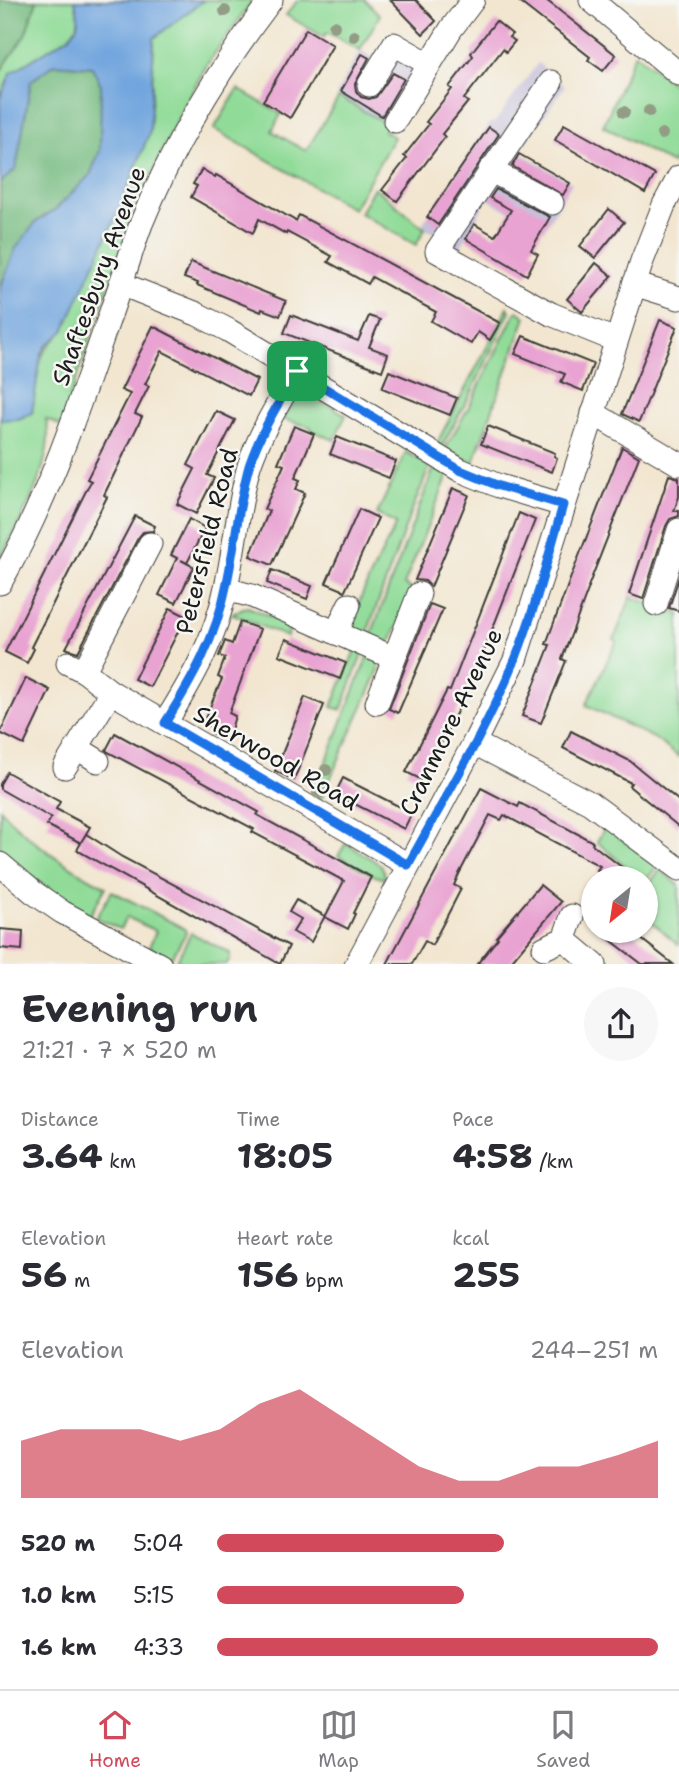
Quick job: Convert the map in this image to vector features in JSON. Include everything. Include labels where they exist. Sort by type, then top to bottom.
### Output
[{"type":"street","name":"Shaftesbury Avenue","points":[[0,583],[26,535],[55,469],[141,224],[185,130],[224,64],[271,0]]},
{"type":"street","points":[[395,121],[429,64],[473,0]]},
{"type":"street","points":[[600,3],[679,74]]},
{"type":"street","points":[[369,85],[394,44],[429,64]]},
{"type":"street","points":[[551,82],[437,251],[551,314],[615,340]]},
{"type":"street","points":[[490,170],[552,203]]},
{"type":"street","name":"Cranmore Avenue","points":[[356,964],[474,743],[515,660],[634,284],[664,205],[679,177]]},
{"type":"street","points":[[121,284],[212,321],[460,470],[499,486],[563,505]]},
{"type":"street","points":[[634,284],[679,298]]},
{"type":"street","name":"Petersfield Road","points":[[165,723],[204,657],[218,620],[249,468],[262,435],[297,371]]},
{"type":"street","points":[[593,413],[679,464]]},
{"type":"street","points":[[656,604],[679,530]]},
{"type":"street","name":"Sherwood Road","points":[[150,544],[76,667],[111,692],[408,865]]},
{"type":"street","points":[[226,589],[252,596],[394,658]]},
{"type":"street","points":[[377,703],[419,594]]},
{"type":"street","points":[[336,633],[349,606]]},
{"type":"street","points":[[98,761],[71,758],[111,692]]},
{"type":"street","points":[[474,743],[590,803],[632,831],[679,869]]},
{"type":"street","points":[[0,864],[62,912],[160,964]]},
{"type":"street","points":[[572,916],[554,943],[595,964]]},
{"type":"shaded area","points":[[360,50],[393,69],[401,60],[415,69],[388,125],[336,95]]},
{"type":"shaded area","points":[[538,63],[565,86],[519,152],[572,183],[544,230],[487,199],[460,249],[421,226],[491,122],[494,123]]},
{"type":"green space","points":[[0,0],[37,0],[25,35],[0,72]]},
{"type":"green space","points":[[37,0],[75,0],[79,22],[70,36],[11,73],[0,98],[0,72],[25,35]]},
{"type":"green space","points":[[204,0],[253,0],[204,70],[160,156],[107,289],[61,426],[46,419],[48,436],[41,472],[26,509],[0,559],[0,419],[18,419],[32,413],[40,362],[49,345],[57,338],[150,131],[154,38]]},
{"type":"green space","points":[[298,0],[365,0],[380,15],[360,50],[327,32],[324,37],[286,15]]},
{"type":"green space","points":[[635,53],[679,88],[679,154],[672,164],[603,126]]},
{"type":"green space","points":[[54,64],[92,67],[101,85],[100,151],[90,175],[56,209],[36,222],[16,248],[0,288],[0,183],[16,169],[31,81]]},
{"type":"green space","points":[[238,89],[281,114],[272,131],[306,151],[339,97],[388,125],[384,131],[394,137],[353,209],[214,129]]},
{"type":"green space","points":[[374,187],[425,229],[416,245],[360,213]]},
{"type":"green space","points":[[508,307],[510,311],[442,446],[437,443]]},
{"type":"green space","points":[[518,311],[526,317],[473,463],[445,449]]},
{"type":"green space","points":[[311,395],[346,415],[334,440],[311,430],[311,427],[282,419],[295,399]]},
{"type":"green space","points":[[406,452],[430,466],[364,635],[353,629],[357,608],[396,524],[377,514]]},
{"type":"green space","points":[[434,468],[448,475],[404,585],[412,589],[392,639],[387,643],[372,639],[371,635]]},
{"type":"green space","points":[[631,597],[679,614],[679,757],[654,738],[586,705],[617,641],[614,639]]},
{"type":"green space","points":[[248,607],[291,625],[287,637],[232,614]]},
{"type":"green space","points":[[355,650],[362,654],[341,710],[332,707]]},
{"type":"green space","points":[[367,658],[379,660],[379,670],[321,799],[313,795]]},
{"type":"green space","points":[[0,809],[24,833],[50,853],[106,887],[90,915],[41,884],[0,850]]},
{"type":"green space","points":[[605,827],[657,866],[625,866],[597,842]]},
{"type":"green space","points":[[346,843],[381,865],[386,879],[338,856]]},
{"type":"green space","points":[[660,870],[679,885],[679,945],[658,927]]},
{"type":"green space","points":[[112,891],[185,929],[186,933],[171,958],[149,947],[156,931],[127,917],[120,929],[96,918]]},
{"type":"green space","points":[[191,933],[230,953],[227,964],[183,964],[177,960]]},
{"type":"water","points":[[75,0],[204,0],[154,38],[150,131],[122,203],[64,331],[46,346],[41,355],[32,413],[18,419],[1,420],[0,288],[16,248],[36,222],[56,209],[90,175],[100,151],[101,85],[92,67],[54,64],[31,81],[16,169],[0,183],[0,98],[11,73],[74,31],[78,19]]},
{"type":"building","points":[[390,0],[416,0],[436,21],[423,34]]},
{"type":"building","points":[[517,0],[546,0],[616,55],[603,71],[588,60],[590,57]]},
{"type":"building","points":[[496,21],[512,34],[509,37],[515,41],[506,52],[503,49],[464,99],[468,102],[442,134],[445,137],[397,201],[382,190],[429,124],[426,122],[452,89],[449,87],[473,56],[471,53]]},
{"type":"building","points":[[306,29],[333,45],[290,118],[263,101]]},
{"type":"building","points":[[362,54],[369,58],[355,84],[361,97],[376,97],[393,73],[404,79],[382,116],[341,91]]},
{"type":"building","points":[[564,124],[655,175],[645,193],[555,140]]},
{"type":"building","points":[[489,127],[499,134],[438,225],[427,217]]},
{"type":"building","points":[[519,154],[570,183],[563,195],[512,166]]},
{"type":"building","points":[[202,169],[296,221],[299,215],[500,323],[490,340],[478,332],[471,344],[431,321],[436,312],[372,277],[368,284],[328,262],[332,256],[287,232],[286,234],[259,219],[253,233],[191,197],[197,186],[193,184]]},
{"type":"building","points":[[496,189],[550,217],[531,250],[538,254],[527,275],[466,239],[474,224],[495,236],[511,210],[490,198]]},
{"type":"building","points":[[609,209],[624,222],[595,258],[580,246]]},
{"type":"building","points":[[191,262],[286,301],[280,316],[262,309],[261,312],[184,278]]},
{"type":"building","points":[[596,263],[612,276],[582,312],[567,299]]},
{"type":"building","points":[[291,315],[358,341],[369,316],[380,320],[369,347],[388,354],[382,371],[284,333]]},
{"type":"building","points":[[660,320],[677,327],[639,422],[622,414]]},
{"type":"building","points":[[153,326],[257,380],[249,396],[162,351],[145,384],[149,386],[135,414],[142,417],[104,495],[107,497],[31,647],[34,649],[27,663],[5,652],[91,481],[87,479],[130,394],[121,390]]},
{"type":"building","points":[[523,336],[593,364],[583,391],[561,382],[565,374],[515,354]]},
{"type":"building","points":[[389,371],[457,398],[450,415],[382,388]]},
{"type":"building","points":[[216,411],[235,420],[207,475],[214,478],[196,514],[177,504],[195,469],[188,465]]},
{"type":"building","points":[[294,426],[314,434],[295,478],[300,480],[296,489],[305,493],[272,565],[250,556],[269,511],[264,509],[284,465],[278,463]]},
{"type":"building","points":[[488,426],[555,453],[557,458],[552,472],[481,444]]},
{"type":"building","points":[[337,437],[396,461],[389,478],[330,454]]},
{"type":"building","points":[[622,447],[639,457],[588,587],[562,659],[566,661],[541,723],[522,716],[550,645],[546,644],[572,574]]},
{"type":"building","points":[[669,475],[679,478],[679,497],[674,511],[679,511],[679,516],[670,519],[666,526],[643,599],[629,594]]},
{"type":"building","points":[[453,488],[469,495],[431,587],[425,581],[415,580]]},
{"type":"building","points":[[359,509],[378,518],[345,591],[326,583]]},
{"type":"building","points":[[519,513],[535,520],[471,684],[422,780],[406,772],[447,690],[450,691]]},
{"type":"building","points":[[135,516],[155,526],[153,531],[143,532],[138,538],[78,652],[66,648]]},
{"type":"building","points":[[189,519],[205,528],[187,563],[181,560],[194,567],[176,603],[159,595],[177,558],[171,555]]},
{"type":"building","points":[[272,570],[312,586],[307,599],[267,583]]},
{"type":"building","points":[[679,577],[679,611],[669,608]]},
{"type":"building","points":[[430,604],[443,609],[398,713],[389,709]]},
{"type":"building","points":[[170,608],[186,616],[150,687],[134,679]]},
{"type":"building","points":[[240,622],[260,629],[229,713],[235,716],[228,740],[211,733],[213,728],[203,723],[222,679],[218,677],[225,658],[219,656],[225,641],[232,644]]},
{"type":"building","points":[[286,639],[346,663],[340,679],[279,655]]},
{"type":"building","points":[[26,678],[50,690],[24,745],[0,733]]},
{"type":"building","points":[[305,697],[324,705],[294,780],[275,771]]},
{"type":"building","points":[[571,731],[630,761],[679,801],[679,827],[629,786],[631,783],[563,748]]},
{"type":"building","points":[[115,733],[371,877],[348,929],[325,917],[344,881],[252,832],[254,829],[108,752],[106,750]]},
{"type":"building","points":[[7,772],[60,802],[56,809],[90,827],[81,842],[86,834],[122,857],[289,946],[280,964],[77,850],[81,843],[47,825],[51,818],[0,789]]},
{"type":"building","points":[[343,778],[412,813],[404,829],[335,794]]},
{"type":"building","points":[[481,788],[518,807],[520,803],[593,842],[592,844],[620,866],[600,866],[504,815],[501,820],[490,815],[454,885],[461,889],[432,945],[425,941],[412,964],[387,964]]},
{"type":"building","points":[[540,885],[561,902],[509,964],[477,964],[498,938],[496,937]]},
{"type":"building","points":[[296,900],[325,916],[311,942],[293,932],[301,919],[289,912]]},
{"type":"building","points":[[0,929],[23,931],[22,950],[0,948]]},
{"type":"building","points":[[615,943],[646,943],[673,964],[642,964]]},
{"type":"route","points":[[297,371],[460,470],[499,486],[563,505],[537,597],[515,660],[408,865],[165,723],[194,676],[211,639],[226,589],[249,468],[262,435],[297,371]]}]
